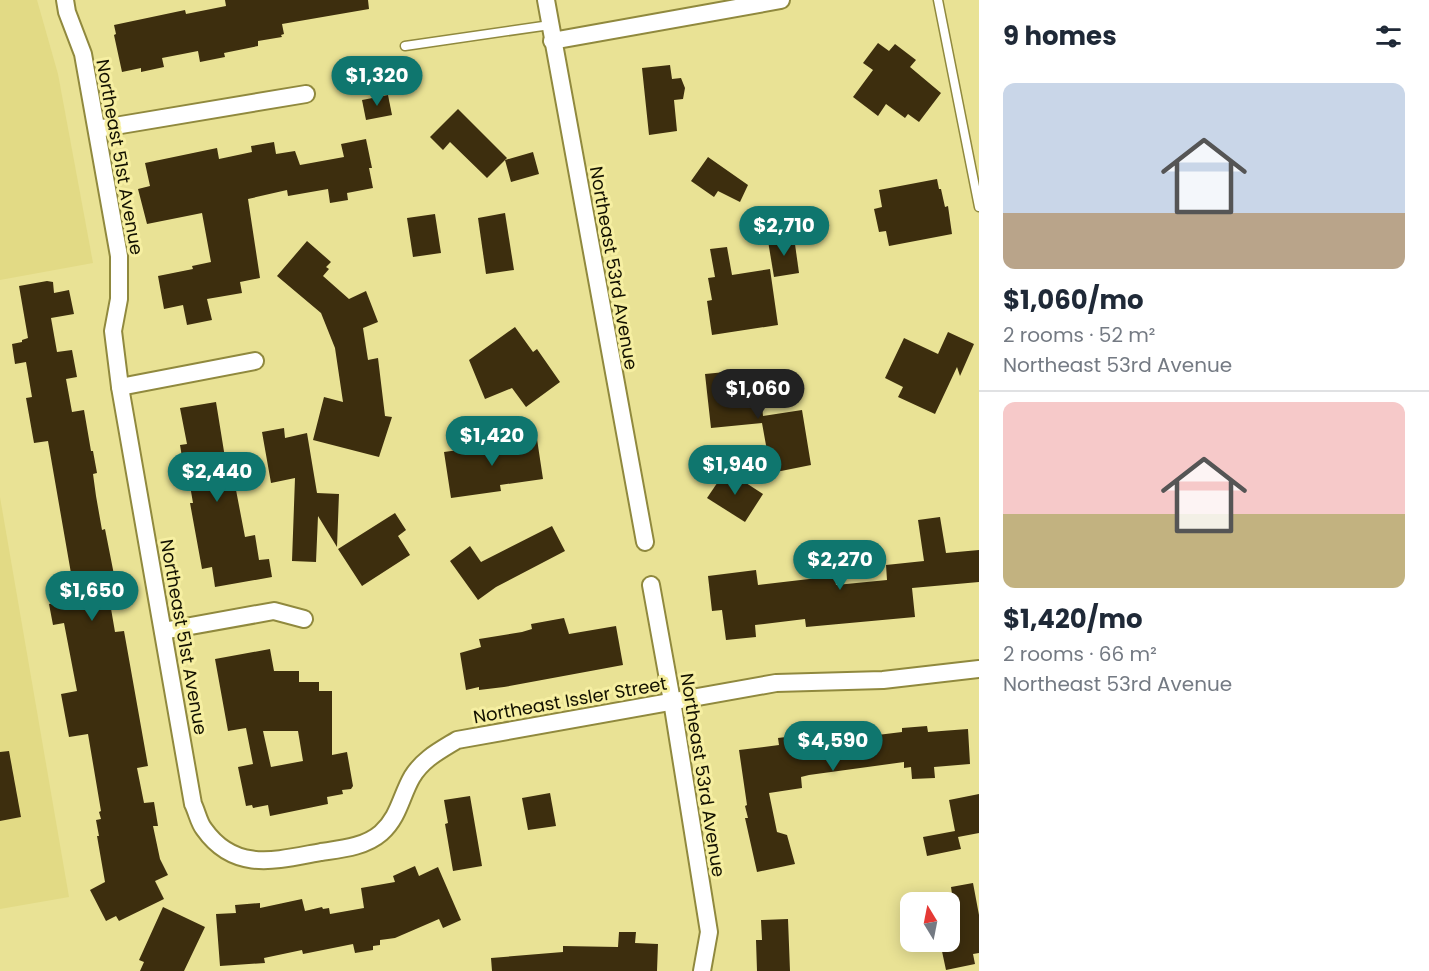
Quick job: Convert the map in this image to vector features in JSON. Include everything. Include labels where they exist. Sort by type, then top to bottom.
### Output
[{"type":"street","name":"Northeast 51st Avenue","points":[[65,0],[67,12],[83,54],[119,256],[118,298],[112,331],[194,804],[203,829],[221,848]]},
{"type":"street","name":"Northeast 53rd Avenue","points":[[546,0],[645,542]]},
{"type":"street","points":[[551,33],[781,0]]},
{"type":"street","points":[[97,129],[306,94]]},
{"type":"street","points":[[120,387],[255,361]]},
{"type":"street","name":"Northeast 53rd Avenue","points":[[651,585],[709,932],[702,971]]},
{"type":"street","points":[[163,631],[274,611],[304,619]]},
{"type":"street","name":"Northeast Issler Street","points":[[221,848],[243,858],[265,862],[354,847],[381,834],[398,813],[412,778],[429,756],[457,740],[776,683],[882,680],[979,669]]},
{"type":"lane","points":[[939,0],[979,207]]},
{"type":"lane","points":[[405,46],[551,33]]},
{"type":"shaded area","points":[[0,0],[37,0],[58,74],[93,263],[0,280]]},
{"type":"shaded area","points":[[0,497],[69,897],[0,909]]},
{"type":"building","points":[[225,0],[368,0],[369,9],[282,24],[284,34],[281,35],[282,37],[258,41],[258,46],[224,53],[225,57],[200,62],[198,51],[162,58],[164,67],[141,72],[141,68],[122,72],[114,25],[185,10],[186,14],[226,6]]},
{"type":"building","points":[[878,43],[889,51],[895,44],[916,60],[910,67],[941,93],[919,122],[908,114],[905,118],[886,104],[878,116],[853,97],[873,70],[863,63]]},
{"type":"building","points":[[670,65],[672,79],[681,78],[685,88],[683,99],[674,100],[677,131],[649,135],[642,68]]},
{"type":"building","points":[[388,95],[392,115],[366,120],[362,100]]},
{"type":"building","points":[[458,109],[507,158],[487,178],[450,142],[443,150],[430,137]]},
{"type":"building","points":[[366,139],[372,168],[369,168],[373,188],[347,193],[348,200],[330,203],[328,189],[288,196],[287,190],[248,199],[260,278],[240,282],[242,293],[207,299],[212,320],[187,325],[183,305],[164,309],[158,276],[193,269],[192,266],[211,262],[202,213],[147,224],[138,189],[150,186],[145,163],[217,148],[219,159],[252,152],[251,146],[274,142],[276,154],[295,151],[300,165],[344,157],[341,144]]},
{"type":"building","points":[[533,152],[539,174],[511,182],[505,160]]},
{"type":"building","points":[[708,157],[748,185],[740,202],[718,191],[714,197],[691,181]]},
{"type":"building","points":[[937,179],[945,207],[948,206],[952,234],[889,246],[886,231],[879,232],[874,209],[882,207],[879,190]]},
{"type":"building","points":[[505,213],[514,270],[486,274],[478,218]]},
{"type":"building","points":[[435,214],[441,253],[413,257],[407,218]]},
{"type":"building","points":[[794,237],[799,273],[774,277],[768,241]]},
{"type":"building","points":[[307,241],[331,262],[326,267],[329,269],[323,276],[349,299],[366,291],[378,322],[363,328],[368,360],[378,358],[385,416],[392,417],[379,457],[313,440],[324,397],[343,402],[335,348],[321,313],[277,276]]},
{"type":"building","points":[[727,247],[732,275],[770,269],[778,325],[712,335],[707,301],[712,300],[708,278],[715,277],[710,249]]},
{"type":"building","points":[[53,282],[54,293],[69,290],[74,314],[51,318],[57,352],[72,350],[77,377],[66,379],[72,412],[84,410],[91,451],[93,451],[97,473],[93,474],[96,496],[118,595],[109,597],[115,632],[124,631],[148,766],[137,768],[144,803],[154,802],[158,826],[153,826],[160,859],[168,875],[155,881],[164,899],[119,921],[116,916],[106,921],[90,890],[105,882],[96,820],[101,819],[99,812],[101,811],[88,734],[69,737],[61,694],[77,691],[64,623],[53,625],[49,604],[60,602],[56,582],[72,579],[48,441],[34,443],[26,398],[32,397],[26,362],[15,364],[12,344],[28,338],[19,286]]},
{"type":"building","points":[[515,327],[533,352],[537,349],[560,382],[526,407],[512,388],[485,399],[469,360]]},
{"type":"building","points":[[948,332],[974,344],[960,376],[957,367],[935,414],[898,397],[903,387],[885,378],[904,338],[938,354]]},
{"type":"building","points":[[746,370],[748,398],[761,396],[763,416],[802,410],[811,465],[771,473],[762,423],[711,428],[705,374]]},
{"type":"building","points":[[216,402],[227,470],[232,469],[245,537],[255,535],[259,560],[269,559],[272,577],[215,587],[212,567],[202,569],[190,503],[193,503],[187,468],[184,469],[180,445],[187,444],[180,408]]},
{"type":"building","points":[[284,428],[285,438],[307,433],[317,493],[339,494],[337,547],[318,516],[316,562],[292,561],[295,478],[271,483],[262,432]]},
{"type":"building","points":[[537,439],[543,479],[500,485],[501,491],[451,498],[444,452]]},
{"type":"building","points":[[726,470],[763,494],[745,522],[707,498]]},
{"type":"building","points":[[395,513],[406,530],[398,536],[410,555],[362,586],[338,549]]},
{"type":"building","points":[[940,517],[946,553],[979,550],[979,582],[912,588],[915,617],[806,627],[805,619],[755,625],[756,637],[726,640],[722,610],[712,611],[708,576],[756,570],[758,585],[835,576],[836,585],[887,580],[886,565],[924,561],[918,520]]},
{"type":"building","points":[[552,526],[565,551],[496,587],[478,600],[450,561],[470,546],[481,562]]},
{"type":"building","points":[[564,618],[569,634],[616,626],[623,665],[504,687],[479,690],[479,687],[466,690],[460,653],[481,647],[479,639],[522,632],[532,629],[531,624]]},
{"type":"building","points":[[270,649],[274,671],[299,671],[299,682],[319,682],[319,691],[332,691],[332,755],[347,752],[353,786],[351,789],[342,790],[343,794],[327,797],[328,804],[270,816],[268,805],[253,808],[252,805],[246,806],[238,767],[253,764],[246,728],[228,731],[215,659]],"holes":[[[263,731],[298,731],[303,761],[271,767]]]},
{"type":"building","points":[[927,726],[928,732],[968,729],[970,764],[934,767],[935,778],[912,779],[911,767],[904,768],[904,762],[809,775],[801,777],[802,788],[769,793],[777,832],[787,835],[795,864],[757,872],[745,818],[748,818],[745,806],[747,805],[739,750],[779,745],[778,738],[860,729],[861,737],[902,732],[902,728]]},
{"type":"building","points":[[9,751],[21,817],[0,821],[0,752]]},
{"type":"building","points":[[550,793],[556,826],[528,830],[522,798]]},
{"type":"building","points":[[979,794],[979,833],[958,837],[961,849],[927,856],[923,837],[955,831],[949,800]]},
{"type":"building","points":[[470,796],[482,866],[453,871],[445,824],[448,823],[444,800]]},
{"type":"building","points":[[415,866],[419,876],[438,867],[461,920],[443,928],[439,919],[395,938],[380,940],[380,945],[373,946],[373,950],[355,953],[353,944],[303,954],[302,950],[264,958],[265,963],[220,966],[216,914],[236,913],[235,905],[260,903],[260,908],[302,899],[305,911],[322,907],[323,909],[329,908],[330,914],[364,908],[361,888],[395,882],[393,876]]},
{"type":"building","points":[[973,883],[979,915],[979,953],[973,954],[975,964],[946,970],[942,952],[960,952],[960,892],[952,892],[951,887]]},
{"type":"building","points":[[163,907],[205,927],[184,971],[140,971],[144,962],[139,960]]},
{"type":"building","points":[[788,919],[790,971],[757,971],[756,940],[762,940],[761,920]]},
{"type":"building","points":[[619,932],[636,932],[635,943],[658,944],[657,971],[492,971],[491,958],[563,952],[563,946],[618,947]]}]
